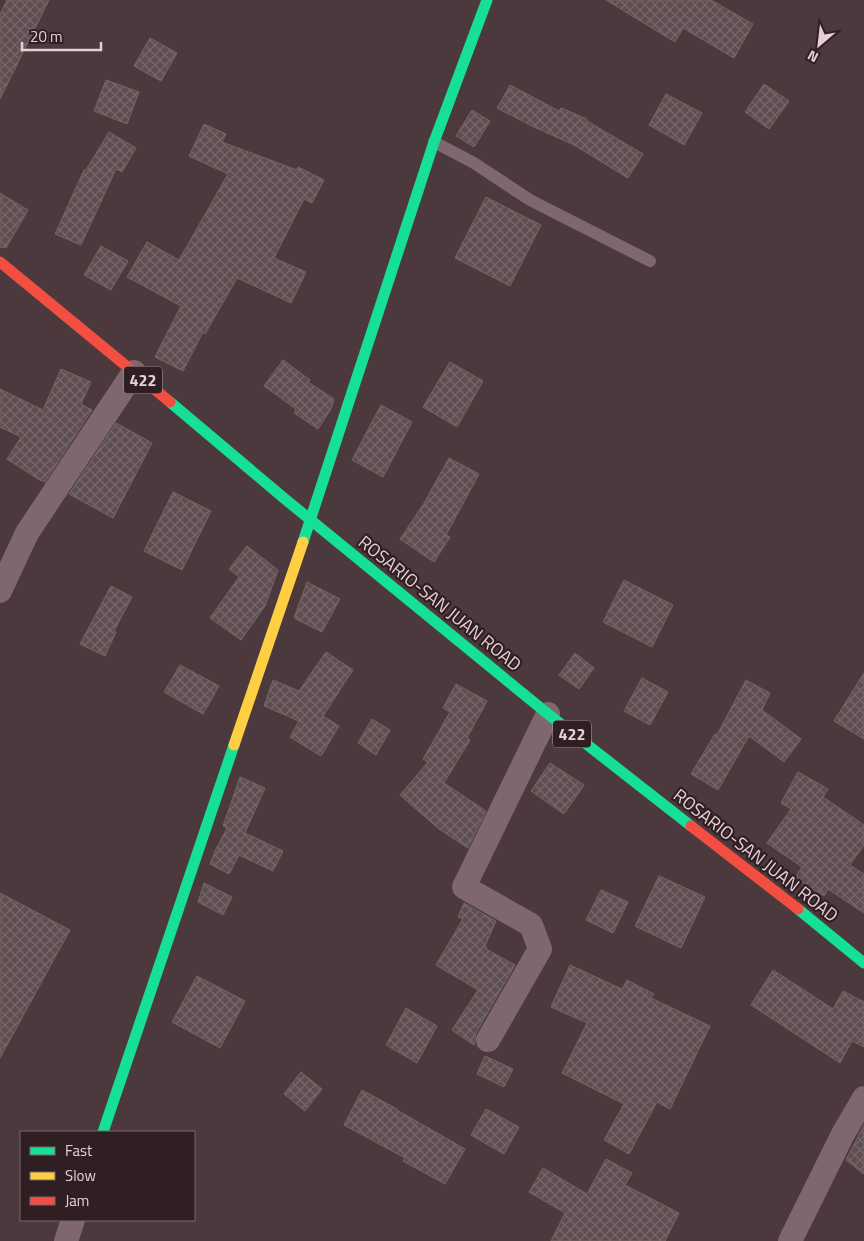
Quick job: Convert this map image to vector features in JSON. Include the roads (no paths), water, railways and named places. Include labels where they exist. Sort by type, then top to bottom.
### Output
[{"type":"street","points":[[103,1131],[311,520],[434,142],[487,0]]},
{"type":"street","name":"ROSARIO-SAN JUAN ROAD","points":[[0,262],[548,714],[864,963]]},
{"type":"street","points":[[0,592],[26,533],[134,372]]},
{"type":"street","points":[[488,1040],[540,949],[531,925],[464,887],[548,714]]},
{"type":"street","points":[[790,1241],[843,1134],[864,1098]]},
{"type":"street","points":[[66,1241],[73,1221]]},
{"type":"lane","points":[[434,142],[474,163],[530,200],[650,261]]}]
